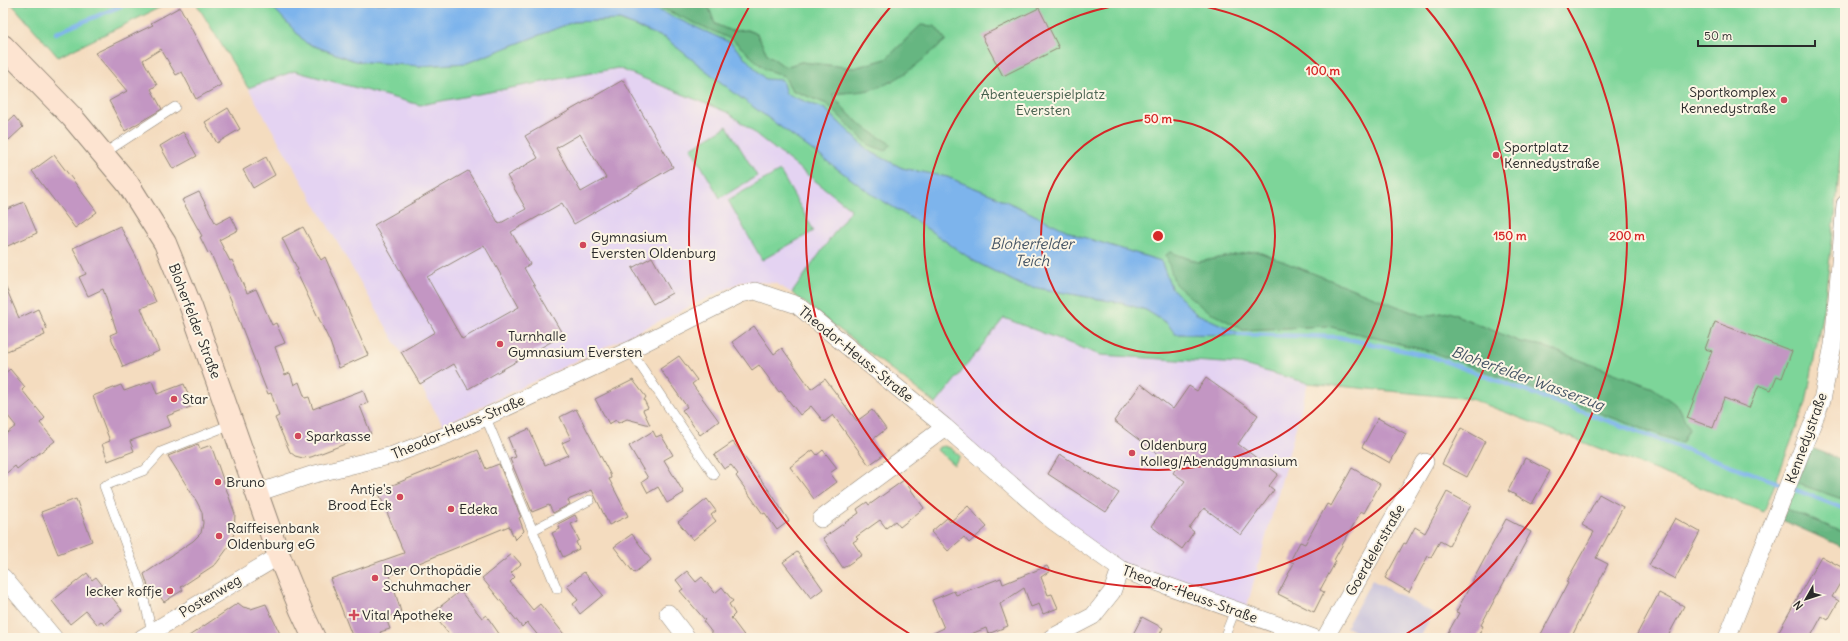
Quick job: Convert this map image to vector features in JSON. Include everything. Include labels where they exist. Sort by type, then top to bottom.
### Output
[{"type":"street","name":"Bloherfelder Straße","points":[[3,46],[72,117],[103,154],[136,195],[165,243],[191,307],[234,423],[279,556],[314,638]]},
{"type":"street","name":"Kennedystraße","points":[[1727,638],[1822,400],[1833,345],[1845,204]]},
{"type":"street","name":"Theodor-Heuss-Straße","points":[[257,493],[311,475],[393,455],[486,418],[630,350],[741,294],[755,291],[797,305],[945,427],[1053,521],[1120,569],[1314,638]]},
{"type":"street","points":[[821,519],[945,427]]},
{"type":"street","name":"Goerdelerstraße","points":[[1324,638],[1425,462]]},
{"type":"street","name":"Postenweg","points":[[147,635],[279,556]]},
{"type":"street","points":[[1051,638],[1093,616],[1112,592],[1120,569]]},
{"type":"street","points":[[3,577],[54,638]]},
{"type":"street","points":[[668,613],[687,638]]},
{"type":"lane","points":[[103,154],[175,107]]},
{"type":"lane","points":[[630,350],[714,475]]},
{"type":"lane","points":[[486,418],[557,589]]},
{"type":"lane","points":[[147,635],[140,583],[104,486],[145,470],[161,452],[234,423]]},
{"type":"lane","points":[[533,530],[590,500]]},
{"type":"lane","points":[[1224,638],[1235,610]]},
{"type":"shaded area","name":"Gymnasium Eversten Oldenburg","points":[[618,68],[729,113],[851,209],[792,293],[775,283],[743,281],[443,425],[248,88],[294,71],[420,105]]},
{"type":"shaded area","name":"Oldenburg Kolleg/Abendgymnasium","points":[[1004,318],[1100,355],[1240,364],[1308,383],[1245,614],[1120,569],[945,427],[936,404]]},
{"type":"shaded area","points":[[1372,580],[1433,613],[1420,638],[1367,638],[1346,627]]},
{"type":"green space","points":[[11,3],[169,3],[58,57]]},
{"type":"green space","name":"Abenteuerspielplatz Eversten","points":[[196,3],[269,3],[306,43],[355,61],[420,66],[467,63],[573,22],[619,20],[665,38],[737,95],[873,195],[916,221],[974,261],[1021,285],[1121,303],[1146,310],[1168,324],[1176,334],[1243,335],[1195,313],[1171,288],[1161,261],[1076,235],[995,196],[947,177],[902,168],[869,151],[825,109],[786,94],[765,79],[731,43],[642,3],[671,3],[660,7],[733,40],[765,69],[784,76],[792,90],[827,104],[869,145],[891,144],[858,123],[832,94],[871,90],[946,40],[921,25],[886,59],[854,68],[801,62],[785,67],[767,54],[757,34],[747,30],[731,31],[715,24],[709,8],[705,3],[1845,3],[1843,117],[1836,208],[1824,305],[1806,403],[1764,512],[1471,399],[1308,383],[1240,364],[1100,355],[1004,318],[936,404],[792,293],[851,209],[729,113],[618,68],[420,105],[294,71],[248,88]],"holes":[[[1256,251],[1422,316],[1449,312],[1520,342],[1543,346],[1653,388],[1689,429],[1682,443],[1429,351],[1327,326],[1243,330],[1170,252],[1198,262]]]},
{"type":"green space","points":[[671,3],[705,3],[709,8],[715,24],[731,31],[747,30],[757,34],[767,54],[785,67],[801,62],[854,68],[886,59],[921,25],[935,26],[946,40],[912,69],[893,81],[867,90],[832,94],[858,123],[891,144],[886,151],[869,145],[827,104],[792,90],[784,76],[765,69],[733,40],[659,7]]},
{"type":"green space","points":[[727,126],[757,176],[720,198],[691,148]]},
{"type":"green space","points":[[780,171],[814,231],[762,260],[728,200]]},
{"type":"green space","points":[[1256,251],[1422,316],[1449,312],[1520,342],[1543,346],[1653,388],[1679,407],[1689,429],[1682,443],[1429,351],[1327,326],[1243,330],[1203,308],[1175,284],[1166,255],[1170,252],[1198,262]]},
{"type":"green space","points":[[944,446],[950,448],[960,456],[954,465],[937,450],[939,447]]},
{"type":"green space","points":[[1809,447],[1845,461],[1845,500],[1796,483]]},
{"type":"green space","points":[[1796,483],[1845,500],[1845,533],[1786,509]]},
{"type":"green space","points":[[1786,509],[1845,533],[1845,548],[1782,520]]},
{"type":"water","name":"Bloherfelder Teich","points":[[269,3],[642,3],[731,43],[765,79],[782,80],[786,94],[825,109],[869,151],[902,168],[947,177],[995,196],[1076,235],[1161,261],[1171,287],[1195,313],[1244,335],[1175,334],[1168,324],[1146,310],[1121,303],[1021,285],[974,261],[916,221],[873,195],[737,95],[665,38],[620,20],[573,22],[467,63],[420,66],[355,61],[306,43]]},
{"type":"building","points":[[180,7],[221,85],[196,99],[182,72],[176,75],[161,49],[143,60],[157,85],[151,89],[162,109],[125,131],[109,101],[127,91],[95,53],[153,25],[151,23]]},
{"type":"building","points":[[1039,8],[1059,48],[1003,76],[982,36]]},
{"type":"building","points":[[623,80],[673,167],[574,224],[562,203],[511,232],[530,264],[524,268],[563,335],[468,389],[454,364],[420,384],[401,352],[435,332],[374,225],[468,171],[499,224],[526,209],[507,176],[538,158],[525,136]],"holes":[[[580,134],[606,178],[581,192],[556,148]],[[484,245],[519,307],[462,339],[427,277]]]},
{"type":"building","points":[[228,108],[240,129],[217,143],[205,122]]},
{"type":"building","points":[[14,116],[23,127],[9,140],[3,132],[3,126]]},
{"type":"building","points":[[183,132],[197,156],[173,169],[160,146]]},
{"type":"building","points":[[54,155],[97,212],[75,228],[32,171]]},
{"type":"building","points":[[266,157],[275,175],[253,188],[243,170]]},
{"type":"building","points":[[199,192],[216,224],[231,216],[238,230],[219,240],[230,261],[232,260],[247,293],[256,289],[272,325],[276,323],[285,343],[275,347],[285,375],[290,373],[294,385],[299,382],[305,398],[309,397],[313,409],[363,390],[368,403],[360,406],[371,434],[311,457],[303,458],[295,456],[290,452],[275,418],[279,416],[271,393],[268,394],[231,300],[210,252],[208,253],[200,237],[202,236],[182,200]]},
{"type":"building","points":[[24,202],[37,233],[3,248],[3,211]]},
{"type":"building","points":[[120,226],[136,256],[156,302],[141,308],[159,351],[123,367],[110,335],[117,332],[103,289],[88,296],[79,277],[86,274],[73,248]]},
{"type":"building","points":[[303,227],[321,260],[325,257],[368,355],[339,368],[330,342],[282,238]]},
{"type":"building","points":[[652,257],[672,293],[653,304],[632,268]]},
{"type":"building","points":[[3,281],[19,318],[38,309],[47,329],[43,330],[45,335],[7,351],[3,341]]},
{"type":"building","points":[[1715,322],[1792,351],[1782,378],[1777,376],[1771,390],[1759,385],[1749,408],[1724,398],[1713,428],[1687,418],[1712,351],[1705,349]]},
{"type":"building","points":[[754,326],[774,354],[782,348],[811,389],[825,379],[857,421],[872,410],[886,429],[872,440],[883,455],[869,465],[833,415],[824,422],[811,406],[800,415],[781,391],[779,392],[759,365],[752,370],[732,342]]},
{"type":"building","points":[[679,356],[697,380],[692,384],[719,421],[700,435],[682,410],[687,407],[660,369]]},
{"type":"building","points":[[10,369],[25,387],[22,390],[45,418],[40,423],[55,441],[17,469],[15,466],[3,476],[3,436],[16,426],[3,410],[3,375]]},
{"type":"building","points":[[1206,378],[1258,415],[1238,444],[1278,474],[1269,486],[1274,490],[1241,535],[1204,508],[1189,528],[1194,532],[1182,549],[1151,526],[1185,481],[1173,473],[1176,468],[1114,421],[1141,384],[1173,409],[1189,386],[1197,391]]},
{"type":"building","points":[[633,380],[646,397],[644,400],[648,408],[643,410],[650,425],[627,419],[618,423],[616,420],[609,424],[595,399]]},
{"type":"building","points":[[152,381],[157,394],[184,384],[193,406],[167,416],[171,426],[130,441],[134,451],[108,461],[102,444],[110,441],[93,396],[121,385],[124,391]]},
{"type":"building","points":[[576,409],[610,474],[611,478],[609,479],[628,516],[609,525],[592,490],[568,500],[570,504],[553,513],[549,505],[532,512],[510,459],[516,457],[508,438],[529,429],[545,465],[568,455],[562,443],[571,439],[560,417]]},
{"type":"building","points":[[1378,418],[1406,434],[1390,463],[1362,447]]},
{"type":"building","points":[[1461,428],[1485,441],[1467,477],[1442,464]]},
{"type":"building","points":[[653,431],[656,437],[661,435],[673,455],[664,460],[684,493],[667,503],[658,487],[648,493],[642,482],[648,478],[629,446]]},
{"type":"building","points":[[733,442],[771,493],[789,521],[777,530],[765,513],[763,514],[736,476],[738,474],[731,465],[724,469],[714,455]]},
{"type":"building","points":[[198,444],[200,449],[211,445],[235,514],[234,533],[230,545],[216,564],[181,587],[183,590],[164,602],[159,595],[150,592],[144,574],[193,541],[201,533],[203,523],[202,512],[197,502],[168,456]]},
{"type":"building","name":"Edeka","points":[[478,450],[486,469],[499,464],[521,517],[519,518],[524,531],[515,540],[509,526],[390,575],[401,612],[386,618],[390,629],[380,632],[383,638],[353,638],[330,579],[404,553],[378,491]]},
{"type":"building","points":[[813,450],[817,455],[823,450],[837,468],[830,473],[837,482],[814,499],[790,467]]},
{"type":"building","points":[[1060,454],[1119,493],[1106,512],[1048,474]]},
{"type":"building","points":[[1525,458],[1550,471],[1532,504],[1508,491]]},
{"type":"building","points":[[1352,468],[1380,484],[1364,513],[1361,511],[1334,560],[1336,561],[1320,590],[1324,592],[1314,612],[1278,594],[1294,563],[1290,561],[1300,542],[1305,544],[1327,504],[1331,506]]},
{"type":"building","points":[[904,480],[924,508],[900,527],[895,521],[886,528],[880,520],[856,537],[858,539],[853,542],[862,555],[843,568],[823,538],[859,513],[857,509],[867,502],[869,505]]},
{"type":"building","points":[[1447,492],[1471,505],[1449,546],[1440,541],[1431,557],[1428,556],[1409,592],[1385,578],[1404,543],[1406,544],[1415,527],[1425,533]]},
{"type":"building","points":[[1599,494],[1623,507],[1596,558],[1608,564],[1571,638],[1539,638],[1568,583],[1566,582],[1594,532],[1582,525]]},
{"type":"building","points":[[76,499],[92,541],[58,554],[41,512]]},
{"type":"building","points":[[707,499],[716,511],[711,515],[716,521],[693,540],[678,522]]},
{"type":"building","points":[[968,506],[987,527],[969,543],[964,537],[948,551],[931,532],[947,518],[950,522]]},
{"type":"building","points":[[575,515],[578,521],[571,524],[579,540],[576,542],[579,549],[563,557],[552,533],[560,529],[558,524]]},
{"type":"building","points":[[1675,518],[1700,532],[1675,579],[1649,565]]},
{"type":"building","points":[[1506,519],[1531,532],[1481,625],[1483,626],[1477,638],[1445,638],[1459,613],[1456,612]]},
{"type":"building","points":[[632,534],[651,560],[634,573],[614,547]]},
{"type":"building","points":[[797,552],[823,589],[811,598],[783,562]]},
{"type":"building","points":[[512,554],[521,564],[511,573],[515,577],[510,582],[533,610],[540,604],[567,638],[540,638],[527,622],[522,627],[482,578]]},
{"type":"building","points":[[1821,556],[1845,569],[1845,575],[1832,597],[1839,601],[1828,620],[1822,616],[1810,638],[1775,638]]},
{"type":"building","points":[[1047,566],[1050,571],[1041,577],[1048,595],[1052,594],[1058,608],[1043,614],[1039,604],[1031,607],[1024,588],[1000,604],[1008,626],[988,634],[986,628],[961,638],[923,638],[944,628],[932,600],[954,591],[956,595],[1001,578],[1003,584]]},
{"type":"building","points":[[687,571],[696,582],[702,577],[715,593],[722,587],[733,601],[729,604],[735,614],[731,618],[746,638],[716,638],[703,621],[705,620],[680,591],[683,589],[676,580]]},
{"type":"building","points":[[584,572],[603,595],[580,614],[573,604],[578,600],[567,586]]},
{"type":"building","points":[[87,573],[92,580],[96,577],[122,610],[104,625],[101,621],[97,624],[86,611],[70,624],[52,601]]},
{"type":"building","points":[[460,591],[482,618],[486,615],[502,638],[452,638],[432,613]]},
{"type":"building","points":[[1659,593],[1684,606],[1667,638],[1635,638]]},
{"type":"building","points":[[238,603],[243,607],[251,609],[266,604],[282,638],[186,638]]},
{"type":"building","points":[[1142,617],[1163,628],[1158,638],[1131,638]]},
{"type":"waterway","points":[[56,33],[128,3]]},
{"type":"waterway","name":"Bloherfelder Wasserzug","points":[[1238,334],[1338,337],[1430,356],[1784,485]]},
{"type":"waterway","name":"Bloherfelder Wasserzug","points":[[1791,488],[1845,509]]},
{"type":"place","name":"Sportkomplex Kennedystraße","points":[[1784,100]]},
{"type":"place","name":"Sportplatz Kennedystraße","points":[[1496,155]]},
{"type":"place","name":"Gymnasium Eversten Oldenburg","points":[[583,245]]},
{"type":"place","name":"Turnhalle Gymnasium Eversten","points":[[500,344]]},
{"type":"place","name":"Star","points":[[174,399]]},
{"type":"place","name":"Sparkasse","points":[[298,436]]},
{"type":"place","name":"Oldenburg Kolleg/Abendgymnasium","points":[[1132,453]]},
{"type":"place","name":"Bruno","points":[[218,482]]},
{"type":"place","name":"Antje's Brood Eck","points":[[400,497]]},
{"type":"place","name":"Edeka","points":[[451,509]]},
{"type":"place","name":"Raiffeisenbank Oldenburg eG","points":[[219,536]]},
{"type":"place","name":"Der Orthopädie Schuhmacher","points":[[375,578]]},
{"type":"place","name":"lecker koffje","points":[[170,591]]},
{"type":"place","name":"Vital Apotheke","points":[[354,615]]}]
